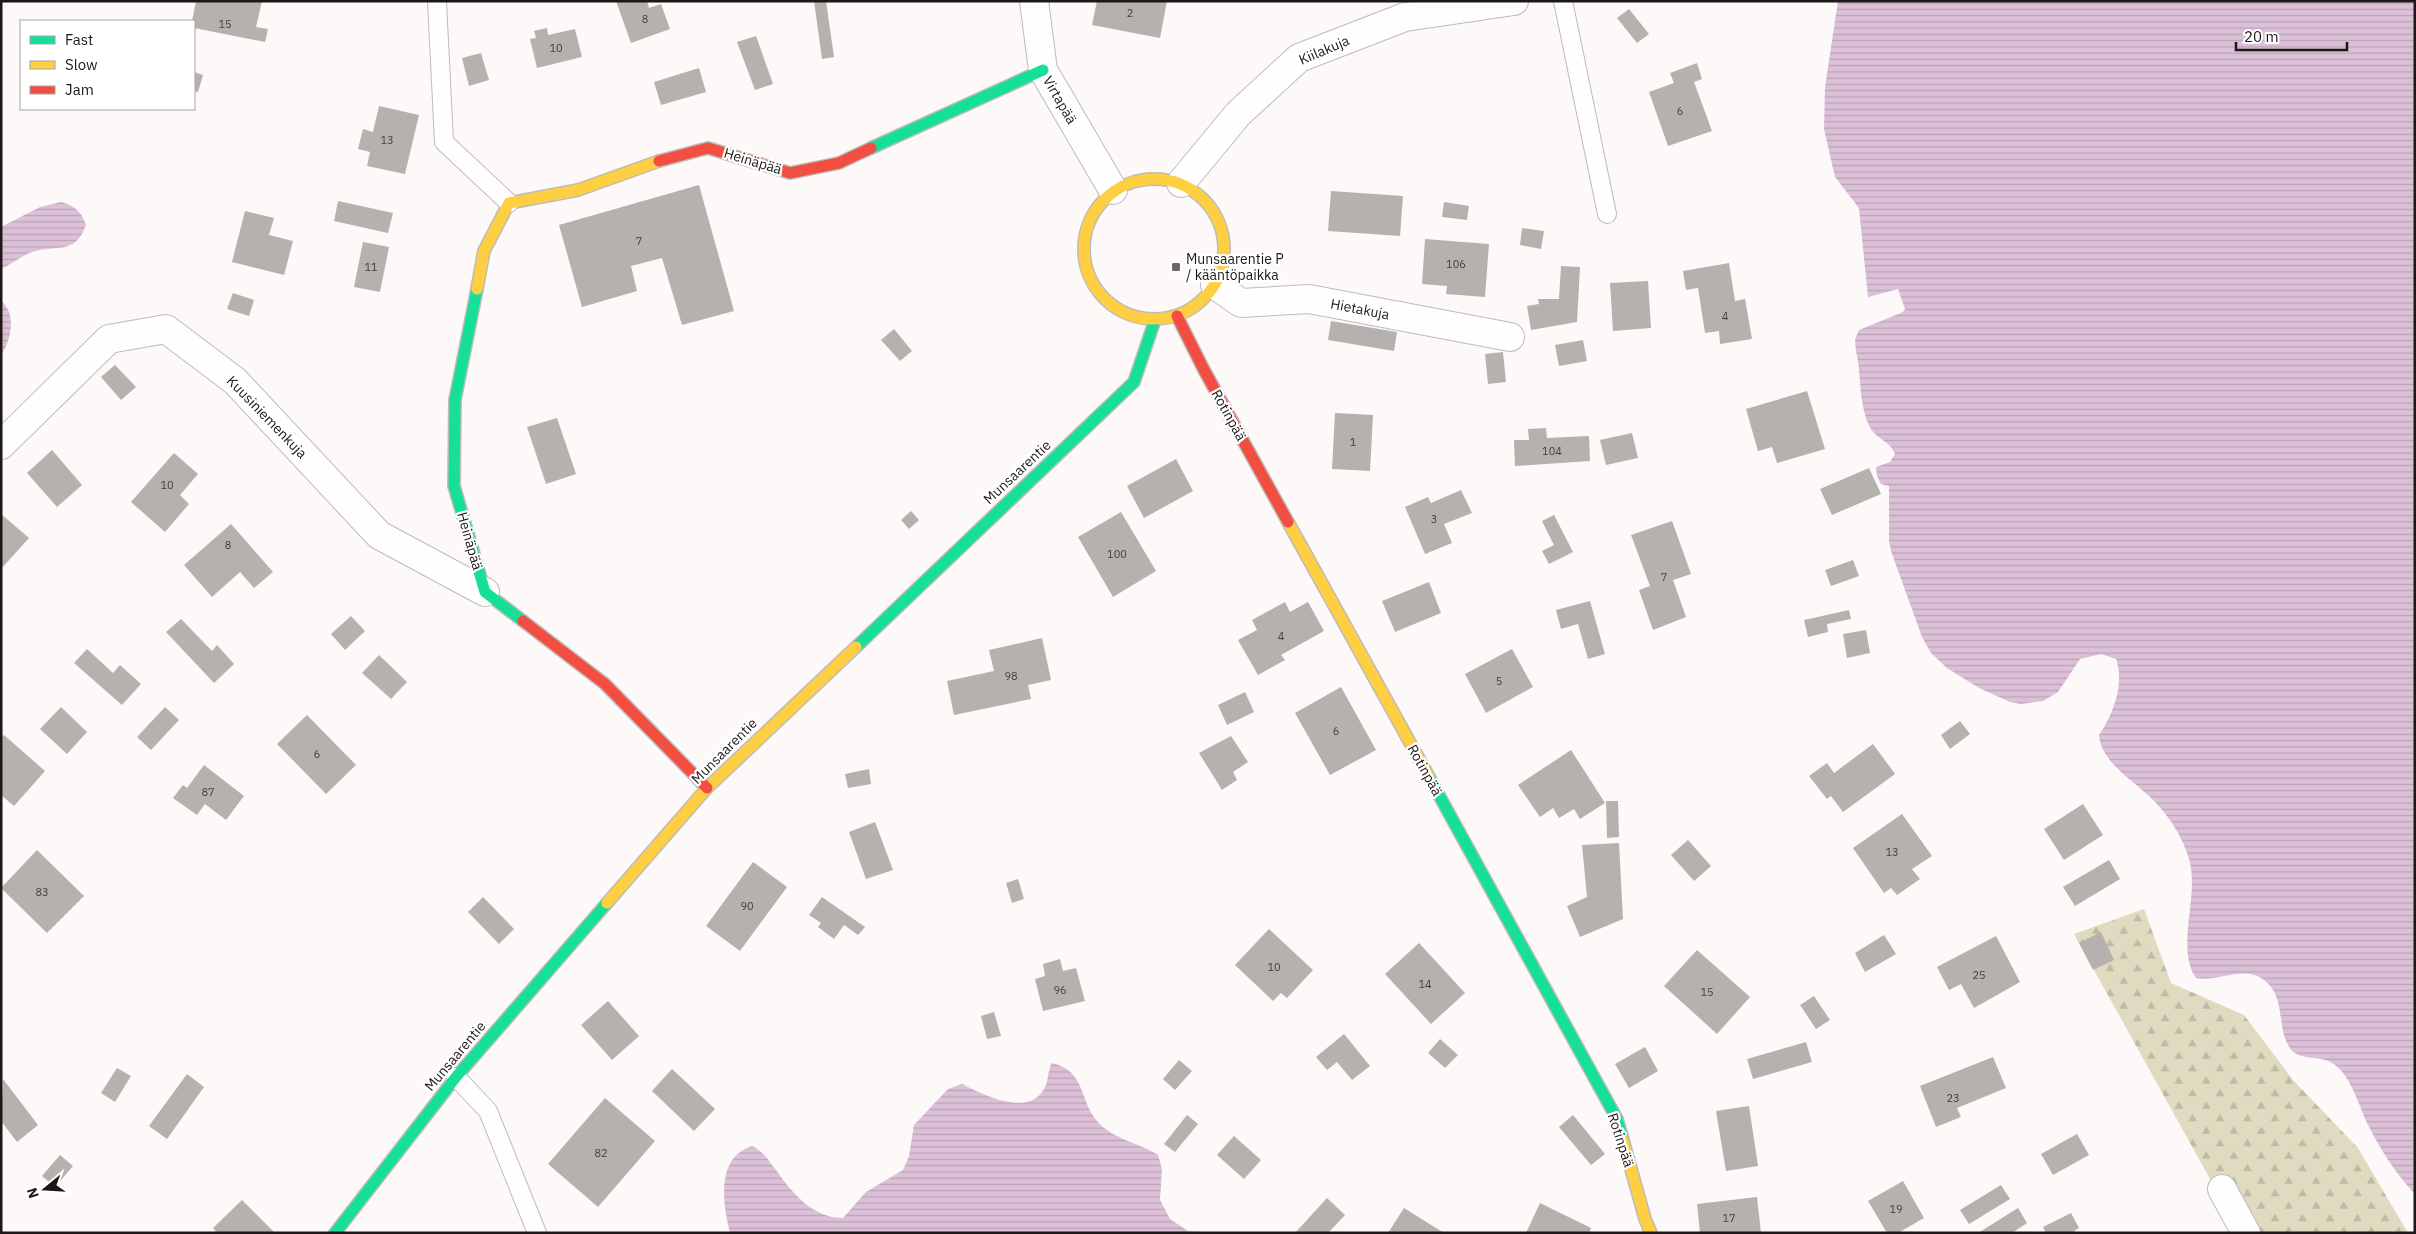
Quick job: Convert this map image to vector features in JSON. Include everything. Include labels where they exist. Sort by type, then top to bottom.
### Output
[{"type":"street","name":"Virtapää","points":[[1034,1],[1043,70],[1113,190]]},
{"type":"street","name":"Kiilakuja","points":[[1181,183],[1238,114],[1298,58],[1405,17],[1514,1]]},
{"type":"street","name":"Heinäpää","points":[[485,592],[454,486],[455,400],[484,251],[510,203],[578,190],[674,156],[708,148],[790,173],[838,164],[1043,70]]},
{"type":"street","points":[[1158,178],[1181,183],[1201,196],[1217,215],[1224,238],[1224,262],[1215,285],[1199,304],[1177,316],[1155,320],[1133,316],[1113,306],[1096,291],[1087,270],[1083,248],[1086,226],[1097,206],[1113,190],[1134,180],[1158,178]]},
{"type":"street","name":"Hietakuja","points":[[1215,285],[1241,303],[1309,300],[1510,337]]},
{"type":"street","name":"Rotinpää","points":[[1177,316],[1209,379],[1617,1119],[1645,1220],[1651,1233]]},
{"type":"street","name":"Munsaarentie","points":[[335,1233],[456,1077],[707,788],[1134,382],[1155,320]]},
{"type":"street","name":"Kuusiniemenkuja","points":[[1,445],[110,339],[166,329],[235,381],[379,535],[485,592]]},
{"type":"street","points":[[485,592],[605,684],[707,788]]},
{"type":"street","points":[[2222,1190],[2246,1233]]},
{"type":"lane","points":[[438,1],[444,142],[510,203]]},
{"type":"lane","points":[[1563,1],[1607,214]]},
{"type":"lane","points":[[456,1077],[488,1111],[537,1233]]},
{"type":"green space","points":[[2144,909],[2171,983],[2244,1015],[2293,1080],[2358,1148],[2408,1233],[2240,1233],[2074,934]]},
{"type":"shaded area","points":[[1838,1],[2415,1],[2415,1194],[2383,1152],[2368,1125],[2351,1085],[2341,1071],[2330,1062],[2299,1055],[2290,1048],[2283,1030],[2278,1001],[2268,983],[2252,974],[2236,974],[2204,979],[2196,978],[2190,966],[2187,937],[2192,873],[2183,844],[2176,829],[2161,809],[2113,764],[2101,745],[2099,735],[2113,709],[2118,689],[2119,679],[2116,659],[2101,654],[2080,659],[2058,692],[2043,701],[2021,704],[2010,702],[1979,688],[1947,668],[1931,653],[1922,637],[1891,551],[1889,540],[1889,486],[1881,484],[1877,476],[1876,467],[1890,462],[1895,454],[1890,446],[1874,433],[1867,420],[1862,401],[1855,340],[1859,330],[1903,312],[1905,309],[1898,289],[1868,297],[1859,208],[1835,177],[1824,129],[1825,87]]},
{"type":"shaded area","points":[[61,202],[70,205],[82,216],[86,225],[82,235],[70,245],[32,252],[1,269],[1,227],[40,207]]},
{"type":"shaded area","points":[[1,301],[9,313],[11,327],[5,349],[1,355]]},
{"type":"shaded area","points":[[1052,1063],[1071,1072],[1080,1087],[1091,1113],[1103,1127],[1118,1137],[1158,1155],[1162,1169],[1160,1200],[1170,1219],[1188,1231],[1214,1233],[730,1233],[725,1209],[724,1183],[732,1161],[740,1152],[752,1146],[756,1148],[765,1156],[804,1203],[822,1214],[843,1218],[866,1192],[903,1170],[909,1156],[914,1125],[948,1089],[962,1084],[993,1098],[1016,1103],[1027,1102],[1037,1098],[1044,1089]]},
{"type":"building","points":[[196,1],[262,1],[256,27],[268,29],[265,42],[195,28],[195,20],[192,20]]},
{"type":"building","points":[[616,1],[647,1],[649,8],[661,4],[670,29],[631,43]]},
{"type":"building","points":[[814,1],[826,1],[834,57],[822,59]]},
{"type":"building","points":[[1097,1],[1167,1],[1160,38],[1092,25]]},
{"type":"building","points":[[1629,9],[1649,34],[1637,43],[1617,18]]},
{"type":"building","points":[[547,28],[548,35],[575,29],[582,57],[537,68],[530,39],[536,38],[534,31]]},
{"type":"building","points":[[756,36],[773,84],[755,90],[737,42]]},
{"type":"building","points":[[481,53],[489,80],[469,86],[462,58]]},
{"type":"building","points":[[1697,63],[1702,79],[1694,82],[1712,131],[1668,146],[1649,92],[1674,83],[1670,73]]},
{"type":"building","points":[[699,68],[706,92],[661,105],[654,82]]},
{"type":"building","points":[[195,72],[203,75],[198,92],[195,91]]},
{"type":"building","points":[[379,106],[419,115],[405,174],[367,166],[370,152],[358,149],[363,129],[373,132]]},
{"type":"building","points":[[699,185],[734,311],[682,325],[662,258],[631,266],[637,291],[582,307],[559,225]]},
{"type":"building","points":[[1331,191],[1403,196],[1400,236],[1328,231]]},
{"type":"building","points":[[338,201],[393,213],[388,233],[334,221]]},
{"type":"building","points":[[1444,202],[1469,206],[1467,220],[1442,217]]},
{"type":"building","points":[[245,211],[274,218],[269,235],[293,241],[284,275],[232,262]]},
{"type":"building","points":[[1522,228],[1544,231],[1541,249],[1520,245]]},
{"type":"building","points":[[1425,239],[1489,244],[1485,297],[1446,294],[1447,286],[1422,284]]},
{"type":"building","points":[[363,242],[389,247],[380,292],[354,287]]},
{"type":"building","points":[[1729,263],[1735,301],[1745,299],[1752,339],[1720,344],[1719,331],[1705,333],[1698,288],[1686,290],[1683,271]]},
{"type":"building","points":[[1561,266],[1580,267],[1577,322],[1531,330],[1527,306],[1539,304],[1538,299],[1559,299]]},
{"type":"building","points":[[1648,281],[1651,328],[1613,331],[1610,283]]},
{"type":"building","points":[[233,293],[254,300],[249,316],[227,309]]},
{"type":"building","points":[[1331,321],[1397,332],[1394,351],[1328,340]]},
{"type":"building","points":[[894,329],[912,351],[900,361],[881,340]]},
{"type":"building","points":[[1583,340],[1587,361],[1559,366],[1555,345]]},
{"type":"building","points":[[1503,352],[1506,382],[1488,384],[1485,354]]},
{"type":"building","points":[[115,365],[136,387],[121,400],[101,377]]},
{"type":"building","points":[[1807,391],[1825,449],[1777,463],[1772,447],[1758,451],[1746,409]]},
{"type":"building","points":[[1335,413],[1373,415],[1370,471],[1332,469]]},
{"type":"building","points":[[557,418],[576,474],[546,484],[527,427]]},
{"type":"building","points":[[1546,428],[1547,438],[1589,436],[1590,461],[1515,466],[1514,440],[1529,440],[1528,429]]},
{"type":"building","points":[[1632,433],[1638,458],[1606,465],[1600,440]]},
{"type":"building","points":[[52,450],[82,485],[57,507],[27,473]]},
{"type":"building","points":[[174,453],[198,474],[180,495],[189,504],[165,532],[131,502]]},
{"type":"building","points":[[1176,459],[1193,491],[1144,518],[1127,486]]},
{"type":"building","points":[[1869,468],[1881,494],[1832,515],[1820,489]]},
{"type":"building","points":[[1461,490],[1472,513],[1444,524],[1452,543],[1425,554],[1405,507],[1428,497],[1431,503]]},
{"type":"building","points":[[911,511],[919,520],[909,529],[901,520]]},
{"type":"building","points":[[1121,512],[1156,571],[1113,597],[1078,537]]},
{"type":"building","points":[[1,514],[29,538],[1,569]]},
{"type":"building","points":[[1554,515],[1573,552],[1549,564],[1542,551],[1554,545],[1542,521]]},
{"type":"building","points":[[1672,521],[1691,574],[1673,580],[1686,617],[1653,630],[1639,590],[1650,586],[1631,535]]},
{"type":"building","points":[[231,524],[273,572],[254,588],[240,572],[212,597],[184,565]]},
{"type":"building","points":[[1853,560],[1859,576],[1831,586],[1825,570]]},
{"type":"building","points":[[1429,582],[1441,613],[1395,632],[1382,601]]},
{"type":"building","points":[[1590,601],[1605,654],[1588,659],[1578,624],[1561,629],[1556,610]]},
{"type":"building","points":[[1285,602],[1290,612],[1308,602],[1324,631],[1281,655],[1285,660],[1258,675],[1238,640],[1257,630],[1252,620]]},
{"type":"building","points":[[1849,610],[1851,619],[1827,624],[1828,632],[1808,637],[1804,620]]},
{"type":"building","points":[[351,616],[365,631],[345,650],[331,634]]},
{"type":"building","points":[[181,619],[212,651],[217,645],[234,664],[214,683],[166,632]]},
{"type":"building","points":[[1866,630],[1870,653],[1847,658],[1843,634]]},
{"type":"building","points":[[1042,638],[1051,680],[1028,685],[1031,699],[954,715],[947,681],[994,671],[989,650]]},
{"type":"building","points":[[87,649],[113,673],[120,665],[141,684],[122,705],[74,663]]},
{"type":"building","points":[[1512,649],[1533,687],[1486,713],[1465,674]]},
{"type":"building","points":[[379,655],[407,682],[391,699],[362,673]]},
{"type":"building","points":[[1341,687],[1376,750],[1330,775],[1295,713]]},
{"type":"building","points":[[1245,692],[1254,712],[1227,725],[1218,705]]},
{"type":"building","points":[[61,707],[87,732],[67,754],[40,729]]},
{"type":"building","points":[[165,707],[179,720],[151,750],[137,737]]},
{"type":"building","points":[[307,715],[356,765],[326,794],[277,744]]},
{"type":"building","points":[[1960,721],[1970,734],[1950,749],[1941,735]]},
{"type":"building","points":[[4,735],[45,771],[14,806],[1,795],[1,738]]},
{"type":"building","points":[[1231,736],[1248,762],[1233,772],[1237,780],[1222,790],[1199,753]]},
{"type":"building","points":[[1873,744],[1895,774],[1843,812],[1831,796],[1827,799],[1809,776],[1827,763],[1834,773]]},
{"type":"building","points":[[1571,750],[1605,803],[1580,819],[1574,809],[1559,818],[1553,808],[1540,817],[1518,785]]},
{"type":"building","points":[[204,765],[244,796],[226,820],[205,804],[197,815],[173,798],[183,785],[187,788]]},
{"type":"building","points":[[869,769],[871,784],[848,788],[845,774]]},
{"type":"building","points":[[1606,801],[1618,801],[1619,837],[1607,838]]},
{"type":"building","points":[[2083,804],[2103,835],[2064,860],[2044,829]]},
{"type":"building","points":[[1902,814],[1932,856],[1912,869],[1920,879],[1897,895],[1891,888],[1884,893],[1853,848]]},
{"type":"building","points":[[875,822],[893,870],[866,879],[849,832]]},
{"type":"building","points":[[1688,840],[1711,866],[1694,881],[1671,855]]},
{"type":"building","points":[[1619,843],[1623,919],[1580,937],[1567,906],[1587,897],[1582,845]]},
{"type":"building","points":[[37,850],[84,896],[47,933],[1,888]]},
{"type":"building","points":[[2109,860],[2120,879],[2075,906],[2063,887]]},
{"type":"building","points":[[753,862],[787,887],[740,951],[706,926]]},
{"type":"building","points":[[1018,879],[1024,899],[1012,903],[1006,883]]},
{"type":"building","points":[[483,897],[514,929],[499,944],[468,912]]},
{"type":"building","points":[[822,897],[865,927],[858,935],[844,925],[834,939],[818,927],[821,923],[809,915]]},
{"type":"building","points":[[1269,929],[1313,970],[1287,998],[1281,993],[1273,1001],[1235,965]]},
{"type":"building","points":[[2101,932],[2114,960],[2093,970],[2079,943]]},
{"type":"building","points":[[1884,935],[1896,954],[1865,972],[1855,953]]},
{"type":"building","points":[[1996,936],[2020,982],[1974,1008],[1961,984],[1949,990],[1937,967]]},
{"type":"building","points":[[1419,943],[1465,993],[1431,1024],[1385,974]]},
{"type":"building","points":[[1697,950],[1750,997],[1717,1034],[1664,986]]},
{"type":"building","points":[[1060,959],[1063,971],[1076,968],[1085,1001],[1043,1011],[1035,979],[1045,976],[1043,964]]},
{"type":"building","points":[[1814,996],[1830,1020],[1816,1029],[1800,1005]]},
{"type":"building","points":[[608,1001],[639,1036],[612,1060],[581,1025]]},
{"type":"building","points":[[994,1012],[1001,1036],[987,1039],[981,1016]]},
{"type":"building","points":[[1344,1034],[1370,1066],[1352,1080],[1337,1062],[1327,1070],[1316,1057]]},
{"type":"building","points":[[1440,1039],[1458,1055],[1445,1068],[1428,1053]]},
{"type":"building","points":[[1806,1042],[1812,1062],[1753,1079],[1747,1059]]},
{"type":"building","points":[[1645,1047],[1658,1071],[1629,1088],[1615,1064]]},
{"type":"building","points":[[1993,1057],[2006,1088],[1957,1108],[1961,1117],[1936,1127],[1920,1086]]},
{"type":"building","points":[[1179,1060],[1192,1071],[1175,1090],[1163,1079]]},
{"type":"building","points":[[117,1068],[131,1076],[115,1102],[101,1093]]},
{"type":"building","points":[[672,1069],[715,1109],[694,1131],[652,1091]]},
{"type":"building","points":[[187,1074],[204,1087],[167,1139],[149,1126]]},
{"type":"building","points":[[3,1079],[38,1125],[17,1142],[1,1121]]},
{"type":"building","points":[[605,1098],[655,1141],[598,1207],[548,1164]]},
{"type":"building","points":[[1749,1106],[1758,1166],[1726,1171],[1716,1111]]},
{"type":"building","points":[[1187,1115],[1198,1124],[1175,1152],[1164,1144]]},
{"type":"building","points":[[1573,1115],[1605,1154],[1591,1165],[1559,1127]]},
{"type":"building","points":[[2077,1134],[2089,1155],[2053,1175],[2041,1154]]},
{"type":"building","points":[[1234,1136],[1261,1160],[1244,1179],[1217,1155]]},
{"type":"building","points":[[60,1155],[73,1166],[55,1187],[42,1176]]},
{"type":"building","points":[[1903,1181],[1924,1218],[1898,1233],[1887,1233],[1868,1201]]},
{"type":"building","points":[[2001,1185],[2010,1199],[1969,1224],[1960,1210]]},
{"type":"building","points":[[1757,1197],[1761,1233],[1700,1233],[1697,1204]]},
{"type":"building","points":[[1327,1198],[1345,1215],[1328,1233],[1295,1233]]},
{"type":"building","points":[[242,1200],[275,1233],[217,1233],[213,1228]]},
{"type":"building","points":[[1540,1203],[1591,1228],[1589,1233],[1526,1233]]},
{"type":"building","points":[[1404,1208],[1444,1233],[1388,1233]]},
{"type":"building","points":[[2018,1208],[2027,1223],[2012,1233],[1978,1233]]},
{"type":"building","points":[[2071,1213],[2079,1228],[2074,1231],[2075,1233],[2046,1233],[2043,1227]]},
{"type":"traffic: fast","points":[[871,148],[1043,70]]},
{"type":"traffic: fast","points":[[477,289],[455,400],[454,486],[485,592],[523,621]]},
{"type":"traffic: fast","points":[[856,647],[1134,382],[1155,320]]},
{"type":"traffic: fast","points":[[1429,777],[1617,1119],[1623,1140]]},
{"type":"traffic: fast","points":[[335,1233],[456,1077],[607,903]]},
{"type":"traffic: slow","points":[[477,289],[484,251],[509,203],[578,190],[659,161]]},
{"type":"traffic: slow","points":[[1154,179],[1168,180],[1181,184],[1193,190],[1204,199],[1213,210],[1219,222],[1223,235],[1224,249],[1223,263],[1219,276],[1213,288],[1204,299],[1193,308],[1181,314],[1168,318],[1154,319],[1140,318],[1127,314],[1115,308],[1104,299],[1095,288],[1089,276],[1085,263],[1084,249],[1085,235],[1089,222],[1095,210],[1104,199],[1115,190],[1127,184],[1140,180],[1154,179]]},
{"type":"traffic: slow","points":[[1288,522],[1429,777]]},
{"type":"traffic: slow","points":[[607,903],[707,788],[856,647]]},
{"type":"traffic: slow","points":[[1623,1140],[1645,1219],[1651,1233]]},
{"type":"traffic: jam","points":[[659,161],[708,148],[790,173],[839,163],[871,148]]},
{"type":"traffic: jam","points":[[1177,316],[1204,370],[1288,522]]},
{"type":"traffic: jam","points":[[523,621],[605,684],[707,788]]},
{"type":"place","name":"Munsaarentie P / kääntöpaikka","points":[[1176,267]]}]
